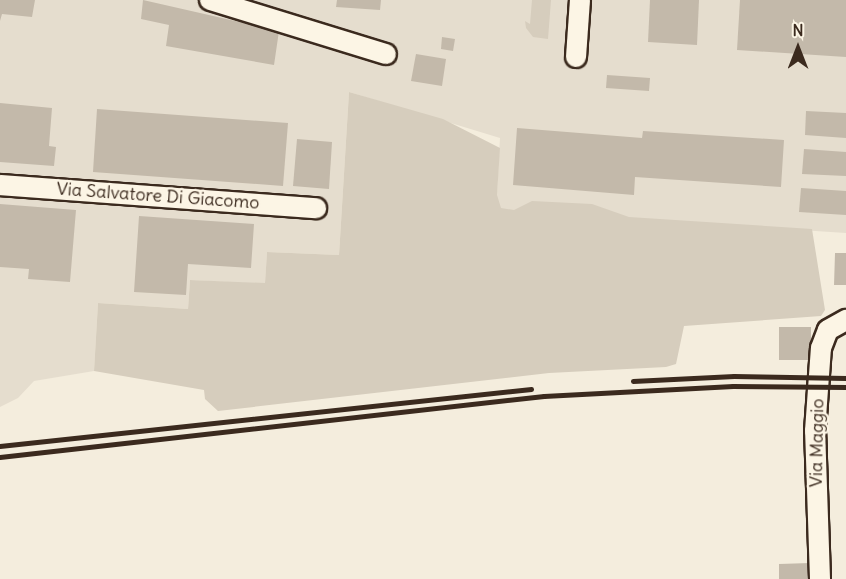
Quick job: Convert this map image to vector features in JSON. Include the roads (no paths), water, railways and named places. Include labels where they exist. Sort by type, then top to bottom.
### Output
[{"type":"street","points":[[210,0],[386,54]]},
{"type":"street","points":[[576,57],[580,0]]},
{"type":"street","name":"Via Salvatore Di Giacomo","points":[[0,185],[316,207]]},
{"type":"street","name":"Via Maggio","points":[[820,579],[815,431],[821,348],[828,330],[846,320]]},
{"type":"railway","points":[[633,381],[734,376],[846,378]]},
{"type":"railway","points":[[0,457],[544,396],[733,386],[846,387]]},
{"type":"railway","points":[[0,446],[531,389]]}]
